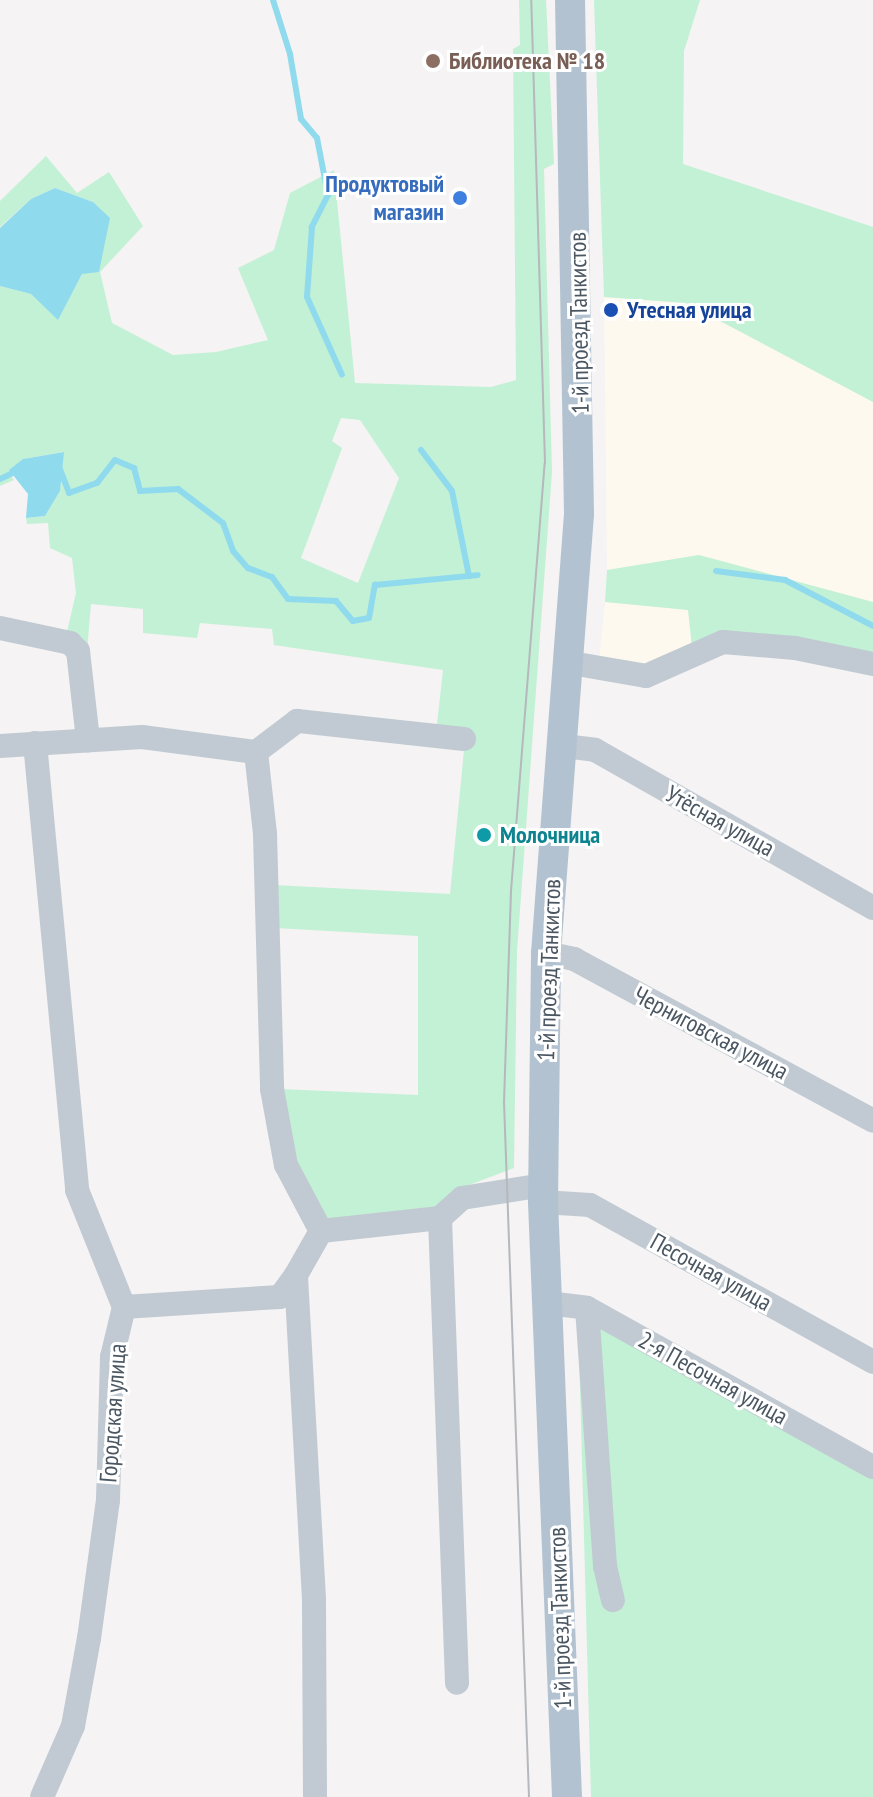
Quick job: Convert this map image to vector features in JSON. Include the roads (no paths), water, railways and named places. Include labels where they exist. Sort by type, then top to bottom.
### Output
[{"type":"main road","name":"1-й проезд Танкистов","points":[[567,1797],[543,1193],[546,953],[571,663],[581,395],[570,0]]},
{"type":"street","points":[[0,628],[70,643],[78,651],[88,740]]},
{"type":"street","points":[[571,663],[646,676],[723,642],[795,648],[873,664]]},
{"type":"street","points":[[0,746],[142,737],[256,752],[297,721],[464,739]]},
{"type":"street","points":[[35,743],[77,1190],[124,1307],[280,1297],[321,1231]]},
{"type":"street","name":"Утёсная улица","points":[[564,746],[595,750],[873,908]]},
{"type":"street","points":[[256,752],[265,834],[272,1089],[286,1165],[321,1231]]},
{"type":"street","name":"Черниговская улица","points":[[546,953],[574,959],[873,1121]]},
{"type":"street","name":"Песочная улица","points":[[440,1218],[462,1198],[543,1193],[590,1205],[873,1362]]},
{"type":"street","points":[[321,1231],[440,1218],[457,1683]]},
{"type":"street","points":[[296,1275],[314,1599],[315,1797]]},
{"type":"street","name":"2-я Песочная улица","points":[[548,1303],[587,1308],[873,1467]]},
{"type":"street","name":"Городская улица","points":[[42,1797],[73,1726],[89,1638],[108,1500],[112,1357],[124,1307]]},
{"type":"street","points":[[587,1308],[605,1566],[613,1600]]},
{"type":"water","points":[[55,188],[93,202],[110,218],[99,272],[82,274],[58,320],[31,294],[0,286],[0,228],[31,199]]},
{"type":"water","points":[[64,452],[60,491],[45,516],[26,518],[28,494],[9,470],[23,459]]},
{"type":"waterway","points":[[273,0],[290,54],[301,119],[317,138],[328,195],[312,227],[307,297],[342,375]]},
{"type":"waterway","points":[[421,450],[452,491],[469,576]]},
{"type":"waterway","points":[[58,464],[69,493],[97,483],[115,460],[134,468],[140,491],[178,489],[223,523],[233,551],[248,568],[272,577],[288,599],[336,601],[353,621],[369,618],[375,585],[478,575]]},
{"type":"waterway","points":[[0,479],[15,472]]},
{"type":"waterway","points":[[716,571],[785,580],[873,626]]},
{"type":"tram line","points":[[529,1797],[504,1102],[511,891],[545,463],[531,0]]},
{"type":"place","name":"Библиотека № 18","points":[[433,61]]},
{"type":"place","name":"Продуктовый магазин","points":[[460,198]]},
{"type":"place","name":"Утесная улица","points":[[611,310]]},
{"type":"place","name":"Молочница","points":[[484,835]]}]
